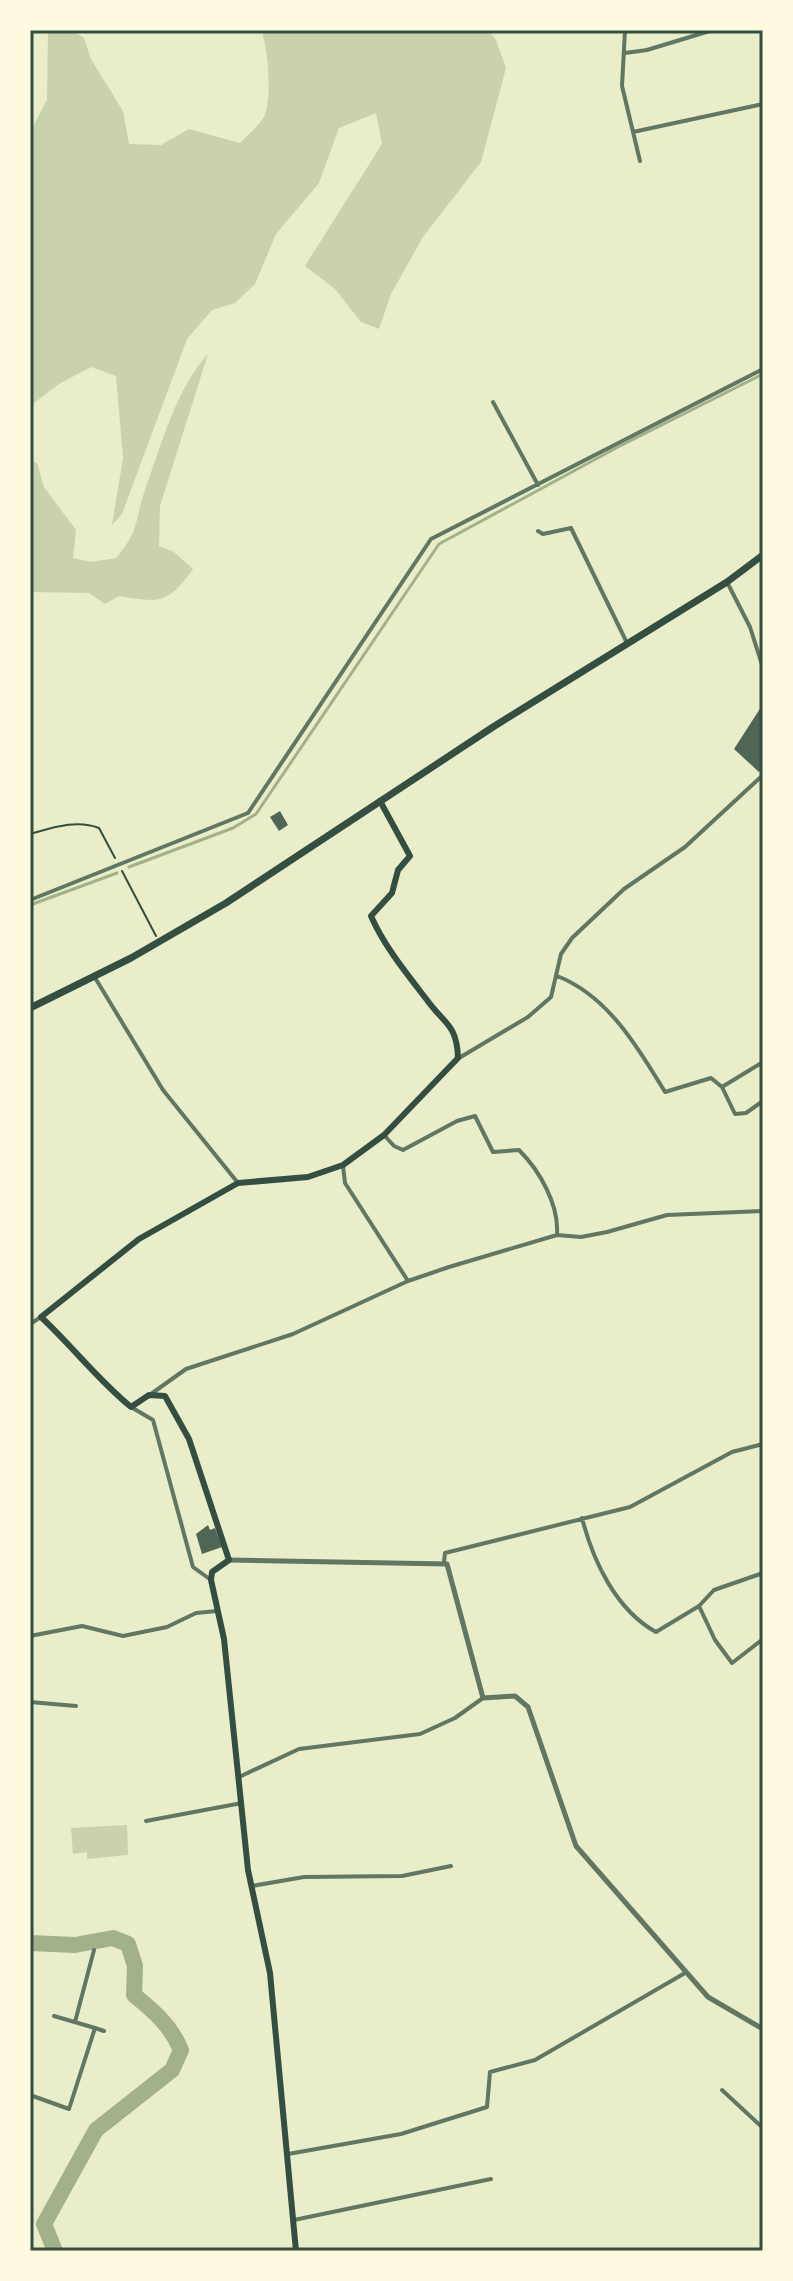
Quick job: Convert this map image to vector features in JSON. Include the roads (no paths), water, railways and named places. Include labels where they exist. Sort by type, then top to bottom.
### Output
[{"type":"highway","points":[[30,1008],[226,903],[380,801],[727,582],[763,555]]},
{"type":"main road","points":[[296,2251],[270,1973],[252,1886],[224,1639],[211,1580],[212,1572],[229,1560],[189,1439],[165,1396],[149,1395],[131,1407],[101,1383],[68,1342],[41,1317],[139,1239],[238,1183],[308,1177],[343,1165],[384,1135],[458,1058],[458,1044],[447,1018],[427,1001],[378,931],[371,916],[392,893],[398,870],[410,856],[380,801]]},
{"type":"street","points":[[625,30],[622,86],[640,161]]},
{"type":"street","points":[[625,53],[647,50],[713,30]]},
{"type":"street","points":[[633,132],[763,104]]},
{"type":"street","points":[[30,900],[248,813],[431,539],[763,369]]},
{"type":"street","points":[[493,402],[538,485]]},
{"type":"street","points":[[538,531],[543,534],[571,528],[628,645]]},
{"type":"street","points":[[727,582],[750,627],[763,668]]},
{"type":"street","points":[[458,1058],[528,1017],[551,997],[561,954],[572,938],[624,889],[685,847],[763,775]]},
{"type":"street","points":[[94,976],[163,1090],[238,1183]]},
{"type":"street","points":[[557,976],[580,985],[620,1025],[665,1092],[711,1078],[722,1087],[735,1114],[746,1113],[763,1101]]},
{"type":"street","points":[[722,1087],[763,1062]]},
{"type":"street","points":[[384,1135],[394,1146],[403,1150],[457,1121],[475,1116],[493,1152],[519,1150],[534,1165],[558,1224],[557,1235]]},
{"type":"street","points":[[343,1165],[345,1183],[408,1281]]},
{"type":"street","points":[[149,1395],[186,1369],[293,1334],[408,1281],[557,1235],[581,1237],[667,1215],[763,1211]]},
{"type":"street","points":[[30,1324],[41,1317]]},
{"type":"street","points":[[131,1407],[153,1420],[193,1567],[211,1580]]},
{"type":"street","points":[[483,1698],[474,1652],[444,1562],[445,1553],[630,1507],[732,1452],[763,1444]]},
{"type":"street","points":[[582,1518],[599,1566],[640,1623],[656,1632],[699,1606],[714,1590],[763,1573]]},
{"type":"street","points":[[229,1560],[396,1566],[444,1562]]},
{"type":"street","points":[[699,1606],[715,1640],[732,1663],[763,1639]]},
{"type":"street","points":[[30,1636],[82,1626],[123,1636],[167,1627],[196,1613],[217,1611]]},
{"type":"street","points":[[239,1777],[299,1749],[420,1734],[455,1718],[483,1698],[515,1696],[528,1707],[576,1846],[685,1973],[720,2006],[763,2029]]},
{"type":"street","points":[[30,1702],[76,1706]]},
{"type":"street","points":[[146,1821],[242,1803]]},
{"type":"street","points":[[252,1886],[304,1877],[402,1876],[451,1866]]},
{"type":"street","points":[[75,2022],[94,1950]]},
{"type":"street","points":[[288,2154],[401,2134],[487,2107],[490,2072],[535,2060],[685,1973]]},
{"type":"street","points":[[54,2016],[104,2031]]},
{"type":"street","points":[[30,2095],[69,2109],[95,2028]]},
{"type":"street","points":[[722,2090],[763,2128]]},
{"type":"street","points":[[294,2220],[491,2179]]},
{"type":"waterway","points":[[129,867],[233,828],[256,814],[439,544],[618,447],[763,374]]},
{"type":"waterway","points":[[30,905],[117,873]]},
{"type":"waterway","points":[[30,1943],[75,1945],[113,1938],[128,1944],[135,1966],[134,1995],[161,2020],[181,2050],[172,2070],[96,2130],[44,2224],[55,2251]]}]
